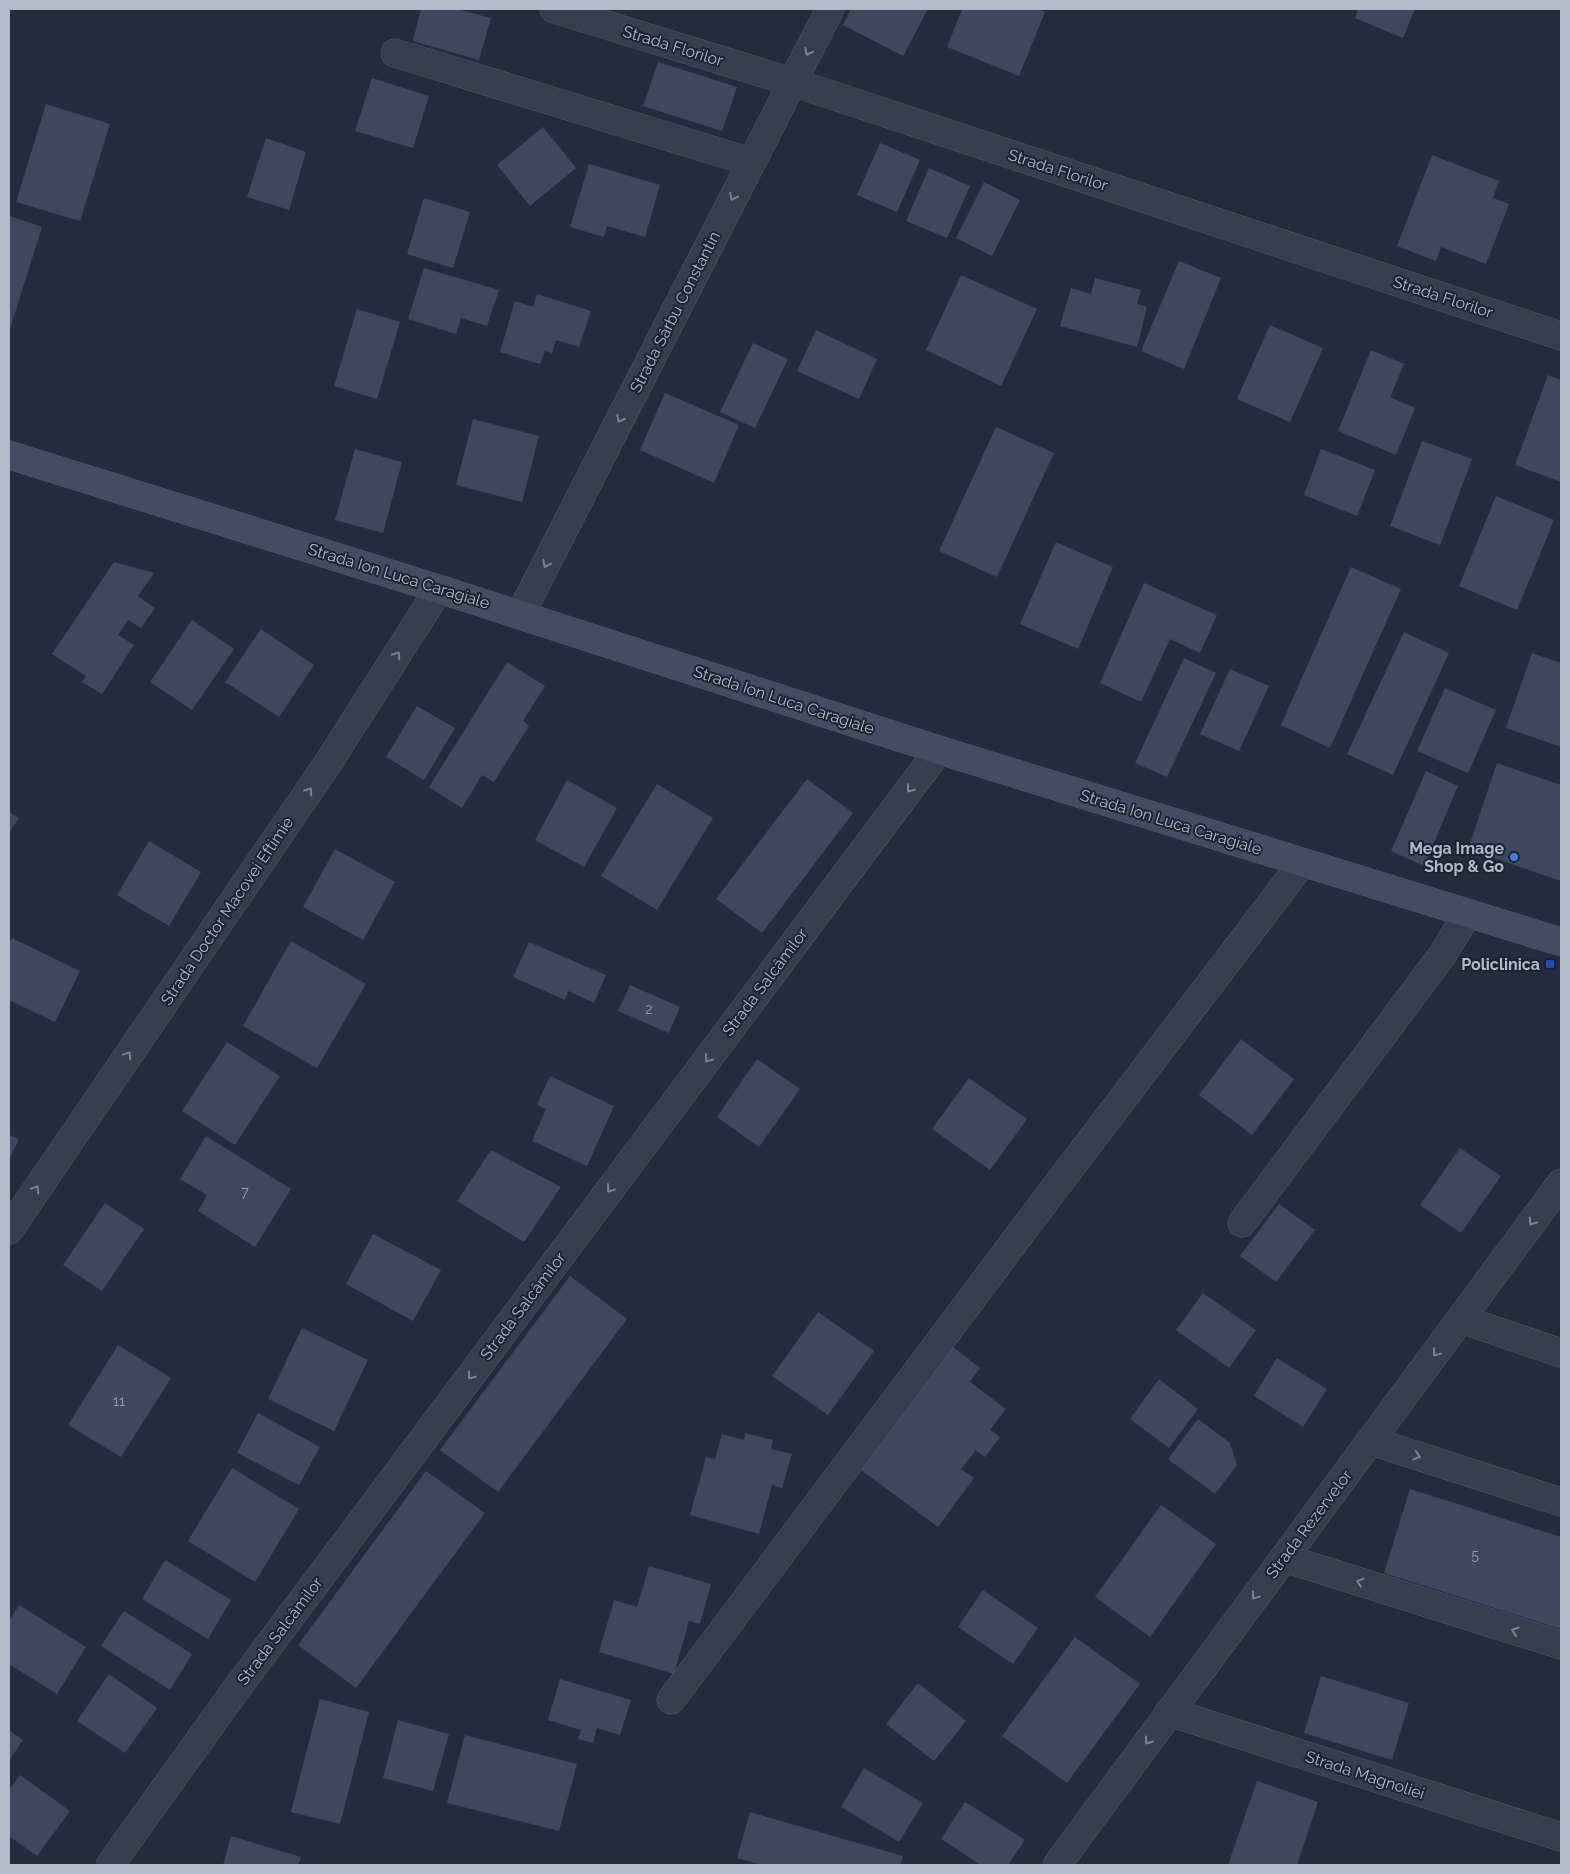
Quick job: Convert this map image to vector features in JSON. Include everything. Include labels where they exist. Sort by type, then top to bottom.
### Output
[{"type":"main road","name":"Strada Ion Luca Caragiale","points":[[9,455],[439,589],[939,750],[1561,942]]},
{"type":"street","name":"Strada Florilor","points":[[554,9],[792,82],[1561,336]]},
{"type":"street","name":"Strada Sârbu Constantin","points":[[520,615],[830,9]]},
{"type":"street","points":[[396,53],[751,162]]},
{"type":"street","name":"Strada Doctor Macovei Eftimie","points":[[9,1230],[322,771],[439,589]]},
{"type":"street","name":"Strada Salcâmilor","points":[[110,1865],[240,1684],[939,750]]},
{"type":"street","points":[[671,1700],[1054,1189],[1302,863]]},
{"type":"street","points":[[1242,1224],[1444,954],[1468,913]]},
{"type":"street","name":"Strada Rezervelor","points":[[1057,1865],[1561,1183]]},
{"type":"street","points":[[1461,1319],[1561,1353]]},
{"type":"street","points":[[1371,1441],[1561,1502]]},
{"type":"street","points":[[1284,1558],[1561,1645]]},
{"type":"street","name":"Strada Magnoliei","points":[[1169,1712],[1561,1837]]},
{"type":"building","points":[[421,9],[457,9],[491,18],[479,60],[413,41]]},
{"type":"building","points":[[851,9],[928,9],[903,56],[843,25]]},
{"type":"building","points":[[962,9],[1036,9],[1045,12],[1019,76],[947,47]]},
{"type":"building","points":[[1358,9],[1415,9],[1403,38],[1355,18]]},
{"type":"building","points":[[658,62],[737,87],[722,131],[643,106]]},
{"type":"building","points":[[372,78],[429,96],[413,148],[355,131]]},
{"type":"building","points":[[46,104],[110,124],[80,221],[16,202]]},
{"type":"building","points":[[543,127],[576,168],[530,206],[497,165]]},
{"type":"building","points":[[266,138],[306,152],[289,210],[247,197]]},
{"type":"building","points":[[880,143],[920,160],[897,212],[857,195]]},
{"type":"building","points":[[1432,155],[1499,181],[1493,198],[1509,204],[1486,264],[1441,247],[1436,261],[1397,246]]},
{"type":"building","points":[[589,164],[660,185],[645,237],[607,226],[604,237],[570,227]]},
{"type":"building","points":[[929,168],[970,186],[947,238],[906,221]]},
{"type":"building","points":[[984,182],[1020,200],[992,256],[956,238]]},
{"type":"building","points":[[424,198],[470,212],[453,268],[407,254]]},
{"type":"building","points":[[9,216],[42,227],[9,332]]},
{"type":"building","points":[[1179,261],[1221,278],[1184,369],[1141,351]]},
{"type":"building","points":[[424,268],[499,290],[487,326],[461,318],[456,334],[408,319]]},
{"type":"building","points":[[961,275],[1037,309],[1001,386],[926,350]]},
{"type":"building","points":[[1095,278],[1141,290],[1137,304],[1147,307],[1137,347],[1060,326],[1071,288],[1091,294]]},
{"type":"building","points":[[537,294],[591,311],[579,347],[556,340],[552,353],[545,351],[540,364],[500,352],[515,301],[533,307]]},
{"type":"building","points":[[357,309],[400,322],[377,399],[334,386]]},
{"type":"building","points":[[1270,325],[1323,348],[1290,422],[1237,399]]},
{"type":"building","points":[[816,330],[877,359],[859,399],[797,371]]},
{"type":"building","points":[[753,343],[788,359],[755,428],[720,412]]},
{"type":"building","points":[[1371,350],[1404,364],[1390,397],[1415,408],[1396,455],[1338,431]]},
{"type":"building","points":[[1548,375],[1561,380],[1561,482],[1515,465]]},
{"type":"building","points":[[665,393],[739,425],[714,483],[640,450]]},
{"type":"building","points":[[473,419],[539,436],[522,502],[456,485]]},
{"type":"building","points":[[996,427],[1054,453],[997,577],[939,551]]},
{"type":"building","points":[[1422,441],[1472,459],[1440,545],[1390,526]]},
{"type":"building","points":[[355,449],[402,462],[383,533],[335,520]]},
{"type":"building","points":[[1321,449],[1375,470],[1357,516],[1304,495]]},
{"type":"building","points":[[1496,496],[1554,520],[1517,610],[1459,586]]},
{"type":"building","points":[[1056,542],[1113,567],[1078,649],[1020,624]]},
{"type":"building","points":[[114,562],[154,573],[138,596],[155,608],[141,628],[128,620],[118,635],[134,645],[102,694],[82,682],[86,676],[52,654]]},
{"type":"building","points":[[1351,567],[1401,589],[1330,748],[1281,725]]},
{"type":"building","points":[[1144,583],[1217,615],[1200,653],[1170,639],[1141,702],[1100,683]]},
{"type":"building","points":[[192,620],[234,649],[192,710],[150,682]]},
{"type":"building","points":[[261,629],[314,665],[279,717],[225,682]]},
{"type":"building","points":[[1404,632],[1449,653],[1393,775],[1347,754]]},
{"type":"building","points":[[1532,653],[1561,663],[1561,747],[1506,728]]},
{"type":"building","points":[[1184,658],[1216,673],[1167,777],[1135,763]]},
{"type":"building","points":[[507,662],[545,686],[523,721],[529,726],[494,782],[482,775],[462,808],[429,787]]},
{"type":"building","points":[[1230,669],[1269,686],[1239,751],[1200,734]]},
{"type":"building","points":[[1445,688],[1496,710],[1468,773],[1417,751]]},
{"type":"building","points":[[417,706],[455,728],[424,780],[386,757]]},
{"type":"building","points":[[1497,763],[1561,785],[1561,881],[1468,849]]},
{"type":"building","points":[[1426,771],[1458,786],[1424,866],[1391,851]]},
{"type":"building","points":[[807,779],[853,813],[762,933],[716,899]]},
{"type":"building","points":[[567,780],[617,808],[584,867],[535,840]]},
{"type":"building","points":[[657,784],[713,818],[657,910],[601,876]]},
{"type":"building","points":[[9,812],[19,818],[9,833]]},
{"type":"building","points":[[149,841],[201,872],[169,926],[117,895]]},
{"type":"building","points":[[335,849],[395,882],[363,940],[303,907]]},
{"type":"building","points":[[12,938],[80,971],[55,1022],[9,1000],[9,944]]},
{"type":"building","points":[[291,941],[366,984],[317,1068],[243,1026]]},
{"type":"building","points":[[529,942],[606,975],[594,1003],[568,991],[565,1000],[513,977]]},
{"type":"building","points":[[630,985],[680,1007],[669,1033],[618,1011]]},
{"type":"building","points":[[1241,1039],[1294,1079],[1252,1135],[1199,1095]]},
{"type":"building","points":[[227,1042],[280,1076],[235,1145],[182,1111]]},
{"type":"building","points":[[757,1059],[800,1089],[759,1147],[717,1117]]},
{"type":"building","points":[[550,1076],[614,1106],[587,1166],[532,1141],[546,1109],[537,1105]]},
{"type":"building","points":[[969,1078],[1027,1119],[990,1170],[932,1129]]},
{"type":"building","points":[[9,1135],[19,1139],[9,1160]]},
{"type":"building","points":[[206,1136],[291,1189],[255,1247],[198,1211],[207,1195],[180,1179]]},
{"type":"building","points":[[1460,1148],[1501,1176],[1461,1233],[1420,1205]]},
{"type":"building","points":[[491,1150],[561,1187],[524,1242],[457,1201]]},
{"type":"building","points":[[105,1203],[144,1229],[102,1291],[63,1265]]},
{"type":"building","points":[[1279,1204],[1315,1230],[1276,1282],[1240,1256]]},
{"type":"building","points":[[373,1234],[441,1270],[413,1321],[346,1284]]},
{"type":"building","points":[[570,1276],[627,1319],[498,1492],[440,1450]]},
{"type":"building","points":[[1203,1293],[1256,1330],[1229,1368],[1176,1330]]},
{"type":"building","points":[[818,1312],[874,1351],[828,1415],[772,1376]]},
{"type":"building","points":[[302,1328],[368,1360],[334,1431],[268,1399]]},
{"type":"building","points":[[118,1345],[171,1378],[121,1457],[68,1425]]},
{"type":"building","points":[[953,1347],[980,1368],[970,1382],[1006,1409],[990,1430],[1000,1437],[985,1457],[976,1450],[961,1469],[974,1478],[938,1527],[861,1470]]},
{"type":"building","points":[[1277,1358],[1327,1389],[1303,1427],[1254,1396]]},
{"type":"building","points":[[1159,1379],[1198,1409],[1169,1448],[1130,1419]]},
{"type":"building","points":[[258,1413],[320,1447],[299,1485],[237,1453]]},
{"type":"building","points":[[1198,1419],[1230,1443],[1237,1465],[1215,1494],[1168,1459]]},
{"type":"building","points":[[745,1433],[773,1440],[771,1449],[792,1454],[782,1488],[772,1485],[759,1534],[690,1515],[706,1457],[715,1459],[722,1434],[744,1440]]},
{"type":"building","points":[[232,1468],[299,1509],[255,1582],[188,1541]]},
{"type":"building","points":[[426,1471],[485,1513],[356,1688],[298,1645]]},
{"type":"building","points":[[1410,1489],[1561,1537],[1561,1629],[1384,1573]]},
{"type":"building","points":[[1161,1505],[1216,1544],[1150,1637],[1095,1597]]},
{"type":"building","points":[[165,1560],[231,1600],[208,1639],[142,1599]]},
{"type":"building","points":[[649,1566],[711,1584],[700,1624],[689,1621],[674,1674],[599,1652],[614,1600],[637,1607]]},
{"type":"building","points":[[983,1590],[1038,1628],[1013,1664],[958,1627]]},
{"type":"building","points":[[19,1605],[86,1647],[57,1694],[9,1664],[9,1621]]},
{"type":"building","points":[[124,1611],[192,1654],[170,1690],[101,1646]]},
{"type":"building","points":[[1075,1637],[1140,1684],[1067,1783],[1002,1736]]},
{"type":"building","points":[[109,1674],[157,1708],[125,1753],[77,1721]]},
{"type":"building","points":[[1321,1676],[1409,1703],[1392,1760],[1304,1733]]},
{"type":"building","points":[[560,1679],[631,1700],[620,1735],[597,1728],[593,1743],[578,1739],[581,1730],[548,1720]]},
{"type":"building","points":[[918,1683],[966,1721],[934,1761],[886,1724]]},
{"type":"building","points":[[320,1699],[369,1712],[340,1824],[291,1812]]},
{"type":"building","points":[[398,1720],[449,1734],[433,1791],[383,1778]]},
{"type":"building","points":[[9,1730],[23,1740],[9,1761]]},
{"type":"building","points":[[465,1735],[577,1764],[559,1831],[447,1803]]},
{"type":"building","points":[[864,1768],[923,1803],[899,1842],[841,1807]]},
{"type":"building","points":[[20,1775],[70,1811],[37,1856],[9,1836],[9,1790]]},
{"type":"building","points":[[1257,1781],[1318,1802],[1297,1865],[1228,1865]]},
{"type":"building","points":[[965,1802],[1025,1840],[1008,1865],[981,1865],[941,1839]]},
{"type":"building","points":[[750,1812],[903,1856],[900,1865],[763,1865],[737,1858]]},
{"type":"building","points":[[231,1836],[301,1857],[298,1865],[223,1865]]},
{"type":"place","name":"Mega Image Shop & Go","points":[[1514,857]]},
{"type":"place","name":"Policlinica","points":[[1550,964]]}]
